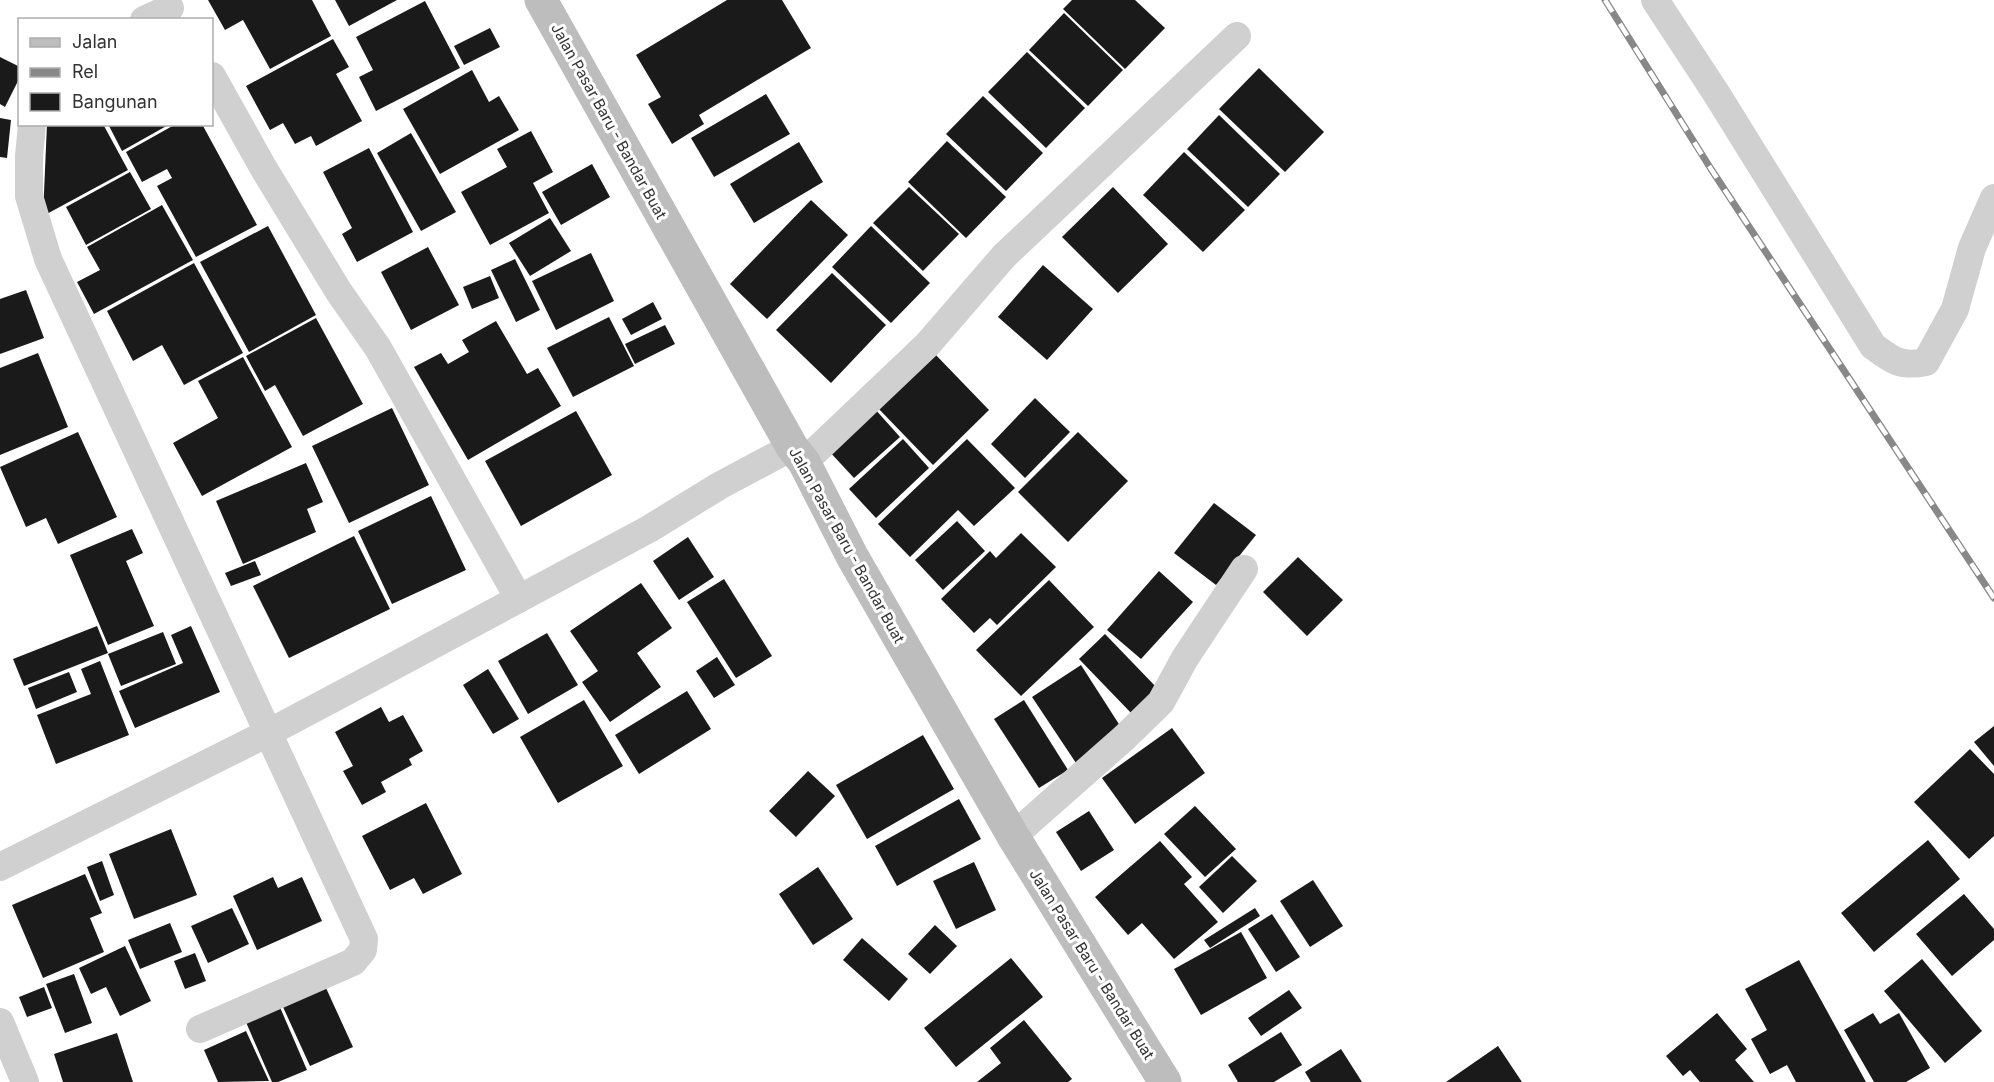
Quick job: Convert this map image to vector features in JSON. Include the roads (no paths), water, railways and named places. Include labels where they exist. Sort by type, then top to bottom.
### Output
[{"type":"street","name":"Jalan Pasar Baru - Bandar Buat","points":[[541,0],[798,454],[852,556],[1013,836],[1165,1082]]},
{"type":"street","points":[[1655,0],[1874,346],[1893,360],[1910,366],[1926,362],[1955,309],[1972,248],[1994,198]]},
{"type":"street","points":[[149,18],[171,9]]},
{"type":"street","points":[[0,867],[267,733],[649,529],[719,486],[798,454],[927,345],[1004,255],[1237,36]]},
{"type":"street","points":[[213,78],[264,169],[339,292],[378,348],[519,598]]},
{"type":"street","points":[[33,126],[29,156],[29,196],[48,259],[364,939],[363,950],[353,962],[200,1029]]},
{"type":"street","points":[[1013,836],[1125,738],[1161,702],[1185,658],[1244,569]]},
{"type":"street","points":[[0,1022],[25,1082]]},
{"type":"railway","points":[[1605,0],[1711,169],[1994,598]]}]
